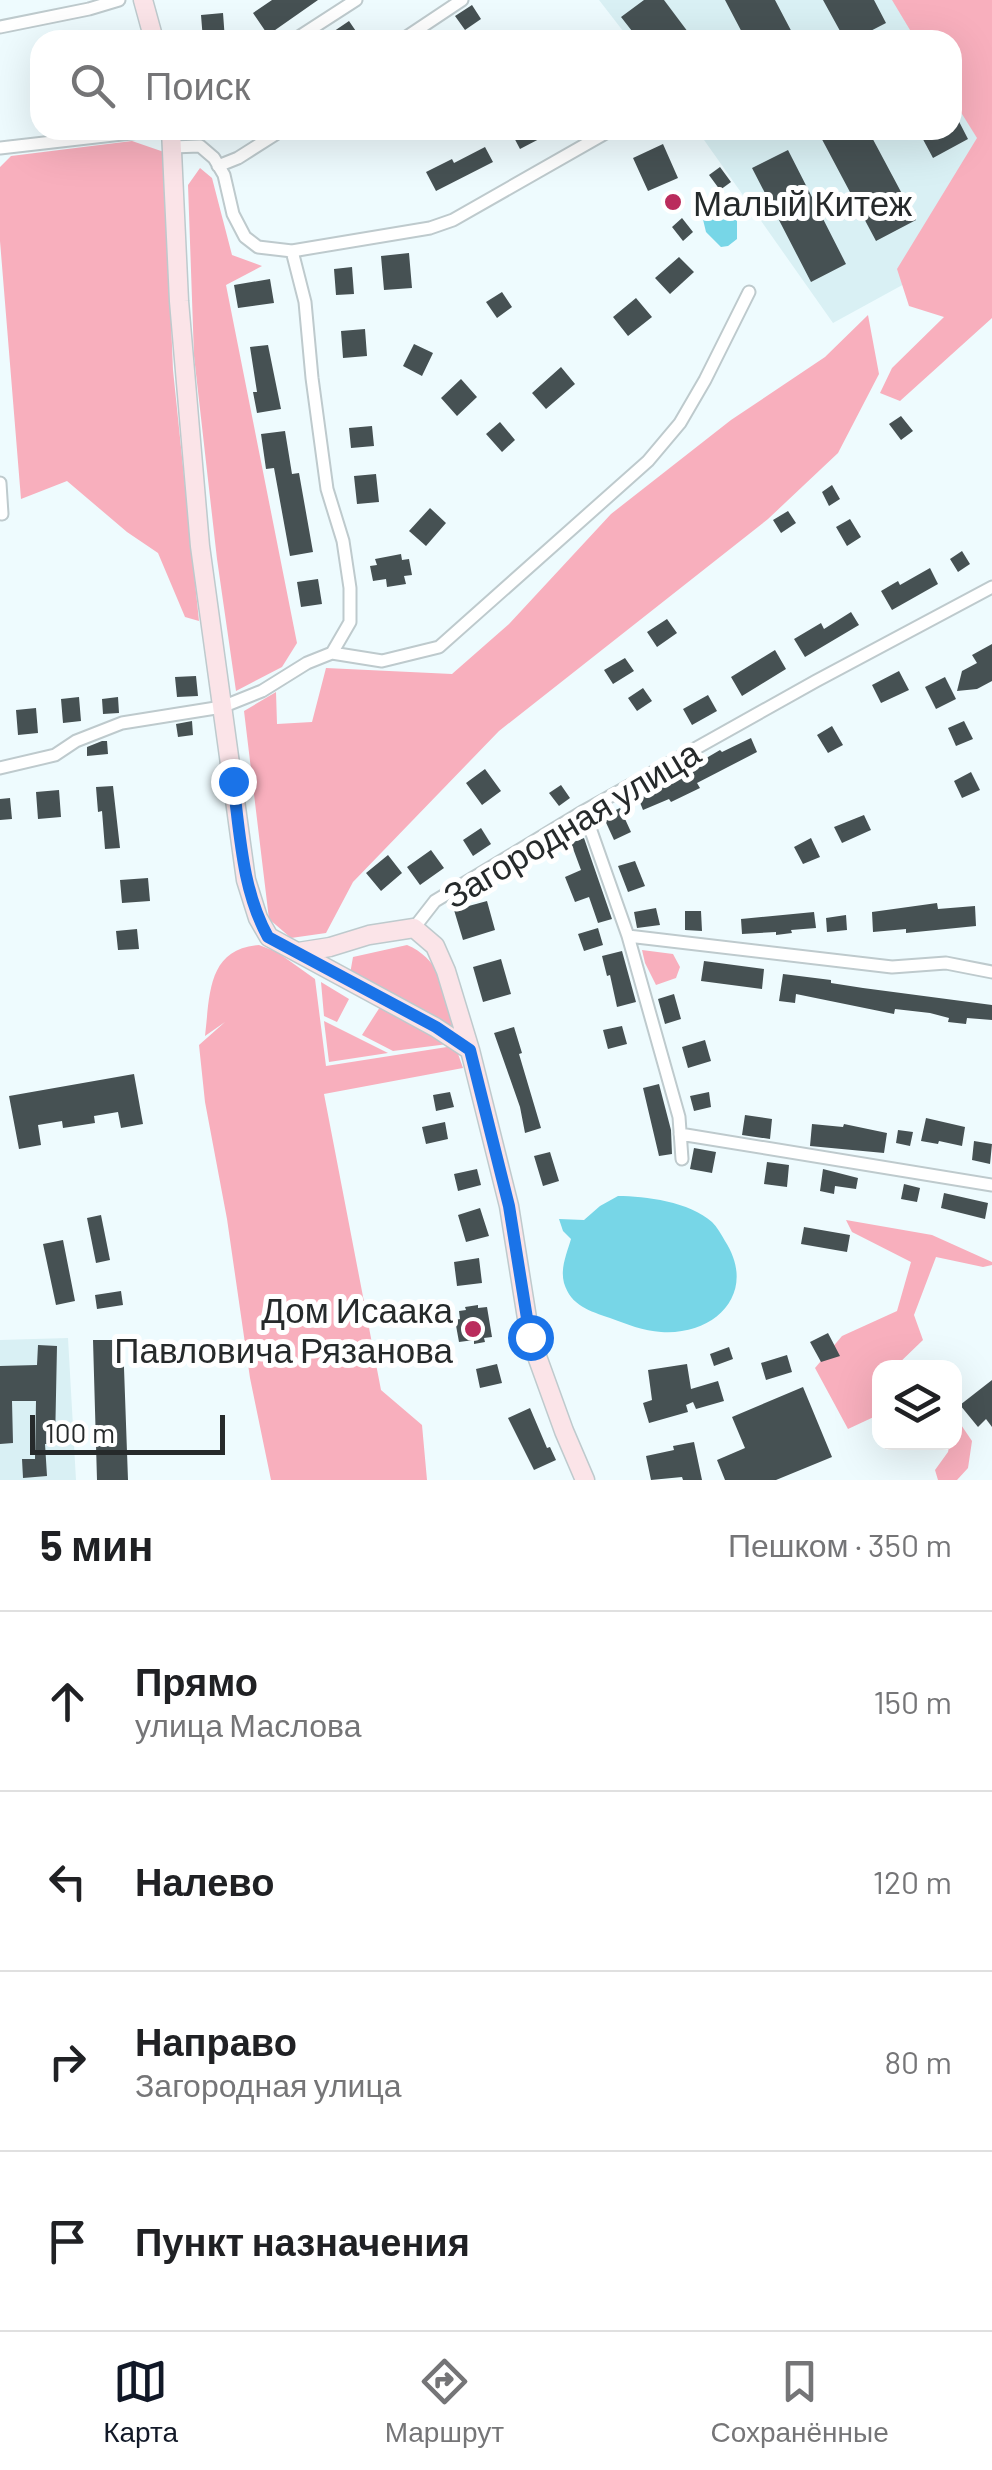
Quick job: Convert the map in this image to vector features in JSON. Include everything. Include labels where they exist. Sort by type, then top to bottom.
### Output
[{"type":"street","points":[[0,27],[119,0]]},
{"type":"street","points":[[143,0],[151,30]]},
{"type":"street","points":[[310,30],[356,0]]},
{"type":"street","points":[[417,30],[462,0]]},
{"type":"street","points":[[0,148],[70,140]]},
{"type":"street","points":[[172,140],[178,302],[198,527],[246,880],[252,900],[268,937],[436,1027],[470,1050]]},
{"type":"street","points":[[179,140],[200,146],[218,166],[245,237],[258,247],[292,250],[430,228],[453,220],[593,140]]},
{"type":"street","points":[[218,166],[266,140]]},
{"type":"street","points":[[292,250],[305,302],[327,490],[343,542],[350,588],[350,622],[332,653]]},
{"type":"street","points":[[0,768],[55,755],[76,741],[122,724],[222,706],[262,691],[307,663],[332,653],[382,661],[439,647],[648,461],[680,423],[749,292]]},
{"type":"street","points":[[0,483],[2,514]]},
{"type":"street","name":"Загородная улица","points":[[297,952],[330,947],[369,934],[414,928],[435,901],[584,811],[992,588]]},
{"type":"street","points":[[584,811],[628,936],[680,1117],[682,1159]]},
{"type":"street","points":[[414,928],[435,946],[446,971],[509,1206],[530,1337],[585,1480]]},
{"type":"street","points":[[628,936],[892,967],[946,962],[992,972]]},
{"type":"street","points":[[680,1134],[992,1185]]},
{"type":"shaded area","points":[[599,0],[909,0],[928,30],[622,30]]},
{"type":"shaded area","points":[[892,0],[992,0],[992,318],[900,401],[880,393],[892,368],[944,317],[909,306],[897,269],[977,138],[962,114],[962,30],[910,30]]},
{"type":"shaded area","points":[[962,85],[990,131],[917,277],[833,323],[704,140],[962,140]]},
{"type":"shaded area","points":[[132,141],[164,152],[173,370],[199,621],[185,617],[158,553],[67,481],[21,499],[0,241],[0,167],[11,156]]},
{"type":"shaded area","points":[[200,168],[212,178],[232,255],[262,266],[226,285],[297,643],[282,667],[236,691],[194,356],[188,185]]},
{"type":"shaded area","points":[[868,315],[879,374],[838,453],[768,519],[499,731],[353,882],[326,933],[291,938],[269,919],[244,711],[276,692],[277,724],[312,722],[326,668],[452,674],[509,624],[611,514],[731,420],[825,357]]},
{"type":"shaded area","points":[[259,945],[277,952],[315,979],[326,1066],[447,1047],[456,1048],[463,1068],[324,1094],[381,1390],[422,1425],[427,1480],[271,1480],[250,1378],[199,1045],[225,1022],[205,1036],[211,990],[220,965],[242,948]]},
{"type":"shaded area","points":[[407,945],[429,960],[436,970],[459,1033],[350,974],[353,957]]},
{"type":"shaded area","points":[[642,950],[673,954],[680,967],[676,978],[656,985]]},
{"type":"shaded area","points":[[321,982],[349,999],[337,1022],[324,1016]]},
{"type":"shaded area","points":[[380,1007],[448,1044],[393,1051],[362,1035]]},
{"type":"shaded area","points":[[324,1021],[388,1053],[329,1062]]},
{"type":"shaded area","points":[[846,1220],[932,1235],[992,1265],[983,1267],[936,1257],[914,1315],[923,1340],[902,1360],[872,1360],[872,1418],[848,1429],[815,1368],[842,1336],[897,1311],[911,1262],[852,1232]]},
{"type":"shaded area","points":[[68,1338],[76,1480],[0,1480],[0,1340]]},
{"type":"shaded area","points":[[962,1426],[972,1441],[968,1468],[957,1480],[938,1480],[935,1470],[948,1452],[962,1450]]},
{"type":"water","points":[[710,203],[722,206],[737,221],[737,239],[728,246],[721,247],[706,232],[701,211]]},
{"type":"water","points":[[618,1196],[680,1205],[716,1226],[734,1260],[737,1277],[734,1293],[714,1318],[681,1331],[655,1331],[595,1313],[571,1297],[563,1272],[571,1239],[559,1219],[584,1220]]},
{"type":"building","points":[[272,0],[318,0],[275,30],[265,30],[253,13]]},
{"type":"building","points":[[644,0],[664,0],[686,30],[631,30],[621,17]]},
{"type":"building","points":[[725,0],[775,0],[791,30],[741,30]]},
{"type":"building","points":[[823,0],[874,0],[886,23],[872,30],[840,30]]},
{"type":"building","points":[[472,5],[481,19],[465,30],[455,16]]},
{"type":"building","points":[[223,13],[224,30],[202,30],[201,15]]},
{"type":"building","points":[[349,21],[355,30],[336,30]]},
{"type":"building","points":[[962,127],[968,139],[933,158],[923,140],[962,140]]},
{"type":"building","points":[[515,140],[537,140],[520,149]]},
{"type":"building","points":[[822,140],[873,140],[916,220],[876,241]]},
{"type":"building","points":[[663,144],[678,178],[648,191],[633,158]]},
{"type":"building","points":[[485,147],[493,162],[436,191],[426,172]]},
{"type":"building","points":[[788,150],[846,264],[811,282],[752,168]]},
{"type":"building","points":[[720,167],[731,182],[720,190],[709,175]]},
{"type":"building","points":[[682,218],[693,232],[683,241],[672,227]]},
{"type":"building","points":[[409,253],[412,288],[384,290],[381,256]]},
{"type":"building","points":[[679,257],[694,272],[670,294],[655,278]]},
{"type":"building","points":[[352,267],[354,294],[336,295],[334,269]]},
{"type":"building","points":[[270,279],[274,303],[238,308],[234,285]]},
{"type":"building","points":[[502,292],[512,307],[497,318],[486,302]]},
{"type":"building","points":[[636,298],[652,317],[628,336],[613,317]]},
{"type":"building","points":[[365,329],[367,356],[343,358],[341,331]]},
{"type":"building","points":[[414,344],[433,353],[422,376],[403,366]]},
{"type":"building","points":[[268,345],[281,409],[257,413],[250,347]]},
{"type":"building","points":[[561,367],[575,384],[546,409],[532,393]]},
{"type":"building","points":[[461,379],[477,397],[457,416],[441,398]]},
{"type":"building","points":[[901,416],[913,431],[901,440],[889,424]]},
{"type":"building","points":[[500,422],[515,440],[502,452],[486,434]]},
{"type":"building","points":[[372,426],[374,446],[351,448],[349,428]]},
{"type":"building","points":[[285,431],[292,474],[299,473],[313,552],[290,556],[274,468],[266,469],[261,434]]},
{"type":"building","points":[[376,474],[379,502],[357,504],[354,476]]},
{"type":"building","points":[[832,485],[840,499],[829,506],[822,492]]},
{"type":"building","points":[[430,508],[446,523],[426,546],[409,531]]},
{"type":"building","points":[[788,511],[796,523],[781,533],[773,520]]},
{"type":"building","points":[[850,519],[861,537],[847,546],[836,527]]},
{"type":"building","points":[[962,551],[970,564],[958,572],[950,559]]},
{"type":"building","points":[[401,554],[402,560],[409,559],[412,575],[404,576],[406,584],[387,587],[386,579],[373,581],[370,566],[377,565],[375,559]]},
{"type":"building","points":[[930,568],[938,584],[892,610],[881,591]]},
{"type":"building","points":[[318,579],[322,604],[301,607],[297,582]]},
{"type":"building","points":[[851,612],[859,625],[805,657],[794,639],[821,623],[824,629]]},
{"type":"building","points":[[667,619],[677,633],[657,647],[647,632]]},
{"type":"building","points":[[992,644],[992,681],[977,689],[957,691],[962,671],[977,663],[972,655]]},
{"type":"building","points":[[775,650],[786,669],[742,696],[731,677]]},
{"type":"building","points":[[625,658],[634,671],[613,684],[604,670]]},
{"type":"building","points":[[899,671],[909,690],[881,703],[872,685]]},
{"type":"building","points":[[196,676],[198,696],[177,697],[175,677]]},
{"type":"building","points":[[945,677],[956,699],[936,709],[925,687]]},
{"type":"building","points":[[643,688],[652,701],[637,711],[628,698]]},
{"type":"building","points":[[708,695],[717,711],[692,725],[683,709]]},
{"type":"building","points":[[79,697],[81,721],[63,723],[61,699]]},
{"type":"building","points":[[118,697],[119,713],[103,714],[102,699]]},
{"type":"building","points":[[36,708],[38,733],[18,735],[16,710]]},
{"type":"building","points":[[192,721],[193,735],[178,737],[176,724]]},
{"type":"building","points":[[964,721],[973,739],[956,746],[948,728]]},
{"type":"building","points":[[832,726],[843,745],[828,753],[817,735]]},
{"type":"building","points":[[751,738],[757,752],[697,783],[700,788],[643,810],[637,795],[720,750]]},
{"type":"building","points":[[107,741],[108,754],[87,756],[87,747]]},
{"type":"building","points":[[485,769],[501,791],[482,805],[466,783]]},
{"type":"building","points":[[971,772],[980,790],[962,798],[954,781]]},
{"type":"building","points":[[561,785],[570,798],[559,806],[549,793]]},
{"type":"building","points":[[113,786],[120,848],[105,849],[96,787]]},
{"type":"building","points":[[59,790],[61,817],[38,819],[36,792]]},
{"type":"building","points":[[10,798],[12,819],[0,820],[0,799]]},
{"type":"building","points":[[620,808],[631,832],[614,840],[603,816]]},
{"type":"building","points":[[864,815],[871,830],[842,843],[834,827]]},
{"type":"building","points":[[481,828],[491,844],[473,856],[463,840]]},
{"type":"building","points":[[584,838],[612,919],[598,923],[589,897],[575,902],[565,877],[581,870],[571,843]]},
{"type":"building","points":[[811,838],[820,857],[803,864],[794,847]]},
{"type":"building","points":[[431,850],[444,868],[420,885],[407,867]]},
{"type":"building","points":[[388,855],[402,873],[381,891],[366,873]]},
{"type":"building","points":[[635,861],[645,886],[628,892],[618,866]]},
{"type":"building","points":[[148,878],[150,901],[122,903],[120,880]]},
{"type":"building","points":[[487,901],[495,930],[463,940],[454,910]]},
{"type":"building","points":[[937,903],[938,909],[975,906],[976,926],[873,932],[872,912]]},
{"type":"building","points":[[656,908],[660,925],[637,928],[634,912]]},
{"type":"building","points":[[685,911],[701,911],[702,931],[685,930]]},
{"type":"building","points":[[814,912],[816,928],[776,935],[742,934],[741,919]]},
{"type":"building","points":[[846,915],[847,930],[827,932],[826,918]]},
{"type":"building","points":[[598,928],[603,945],[584,951],[578,934]]},
{"type":"building","points":[[137,929],[139,949],[118,950],[116,931]]},
{"type":"building","points":[[622,951],[636,1002],[617,1007],[602,956]]},
{"type":"building","points":[[501,959],[511,994],[483,1002],[473,967]]},
{"type":"building","points":[[704,961],[764,969],[762,989],[701,981]]},
{"type":"building","points":[[783,974],[992,1005],[992,1020],[967,1018],[966,1024],[948,1022],[949,1018],[930,1013],[895,1009],[894,1014],[796,994],[795,1003],[779,1001]]},
{"type":"building","points":[[674,994],[681,1019],[665,1024],[658,999]]},
{"type":"building","points":[[622,1026],[627,1044],[608,1049],[603,1030]]},
{"type":"building","points":[[514,1027],[541,1128],[525,1133],[494,1033]]},
{"type":"building","points":[[705,1040],[711,1061],[688,1068],[682,1047]]},
{"type":"building","points":[[134,1074],[143,1124],[121,1128],[118,1112],[94,1116],[95,1123],[63,1128],[62,1121],[38,1125],[41,1145],[19,1149],[9,1096]]},
{"type":"building","points":[[659,1084],[671,1130],[672,1154],[659,1156],[643,1088]]},
{"type":"building","points":[[450,1092],[454,1107],[436,1111],[433,1095]]},
{"type":"building","points":[[709,1092],[711,1107],[694,1111],[690,1096]]},
{"type":"building","points":[[745,1115],[772,1119],[770,1139],[742,1135]]},
{"type":"building","points":[[926,1118],[965,1127],[962,1146],[921,1141]]},
{"type":"building","points":[[445,1122],[448,1139],[426,1144],[422,1127]]},
{"type":"building","points":[[812,1124],[844,1124],[887,1133],[884,1153],[810,1146]]},
{"type":"building","points":[[898,1130],[913,1132],[910,1146],[896,1143]]},
{"type":"building","points":[[974,1141],[992,1144],[990,1164],[972,1160]]},
{"type":"building","points":[[694,1148],[716,1152],[712,1173],[690,1169]]},
{"type":"building","points":[[550,1152],[559,1181],[543,1186],[534,1156]]},
{"type":"building","points":[[767,1162],[789,1165],[787,1187],[764,1184]]},
{"type":"building","points":[[477,1169],[481,1185],[458,1191],[454,1174]]},
{"type":"building","points":[[823,1169],[858,1178],[856,1189],[835,1186],[834,1194],[820,1191]]},
{"type":"building","points":[[904,1184],[920,1188],[917,1202],[901,1199]]},
{"type":"building","points":[[944,1193],[988,1203],[985,1219],[941,1208]]},
{"type":"building","points":[[480,1208],[489,1236],[466,1242],[458,1215]]},
{"type":"building","points":[[101,1215],[110,1260],[96,1263],[87,1218]]},
{"type":"building","points":[[804,1227],[850,1235],[847,1252],[801,1244]]},
{"type":"building","points":[[63,1240],[75,1301],[56,1305],[43,1244]]},
{"type":"building","points":[[479,1258],[482,1283],[457,1286],[454,1262]]},
{"type":"building","points":[[121,1291],[123,1305],[97,1309],[95,1295]]},
{"type":"building","name":"Дом Исаака Павловича Рязанова","points":[[478,1305],[487,1307],[492,1337],[474,1344],[474,1340],[459,1342],[455,1320],[460,1319],[459,1311]]},
{"type":"building","points":[[828,1333],[840,1356],[821,1362],[810,1342]]},
{"type":"building","points":[[93,1340],[123,1340],[128,1480],[97,1480]]},
{"type":"building","points":[[38,1345],[57,1346],[55,1444],[45,1444],[47,1476],[23,1478],[22,1459],[35,1459],[36,1401],[12,1401],[13,1443],[0,1444],[0,1366],[37,1365]]},
{"type":"building","points":[[729,1347],[733,1359],[714,1366],[710,1354]]},
{"type":"building","points":[[787,1355],[792,1372],[766,1380],[761,1363]]},
{"type":"building","points":[[497,1364],[502,1383],[480,1388],[476,1369]]},
{"type":"building","points":[[687,1364],[691,1389],[718,1381],[724,1401],[696,1409],[693,1402],[686,1405],[688,1412],[649,1423],[643,1403],[652,1400],[648,1370]]},
{"type":"building","points":[[992,1380],[992,1427],[986,1419],[978,1427],[962,1403]]},
{"type":"building","points":[[803,1387],[832,1457],[776,1480],[725,1480],[717,1460],[745,1448],[732,1417]]},
{"type":"building","points":[[530,1408],[556,1460],[534,1470],[508,1418]]},
{"type":"building","points":[[694,1442],[702,1480],[651,1480],[646,1456]]},
{"type":"place","name":"Малый Китеж","points":[[673,202]]},
{"type":"place","name":"Дом Исаака Павловича Рязанова","points":[[473,1329]]},
{"type":"route","points":[[233,781],[246,880],[268,937],[436,1027],[470,1050],[509,1206],[530,1337]]}]
